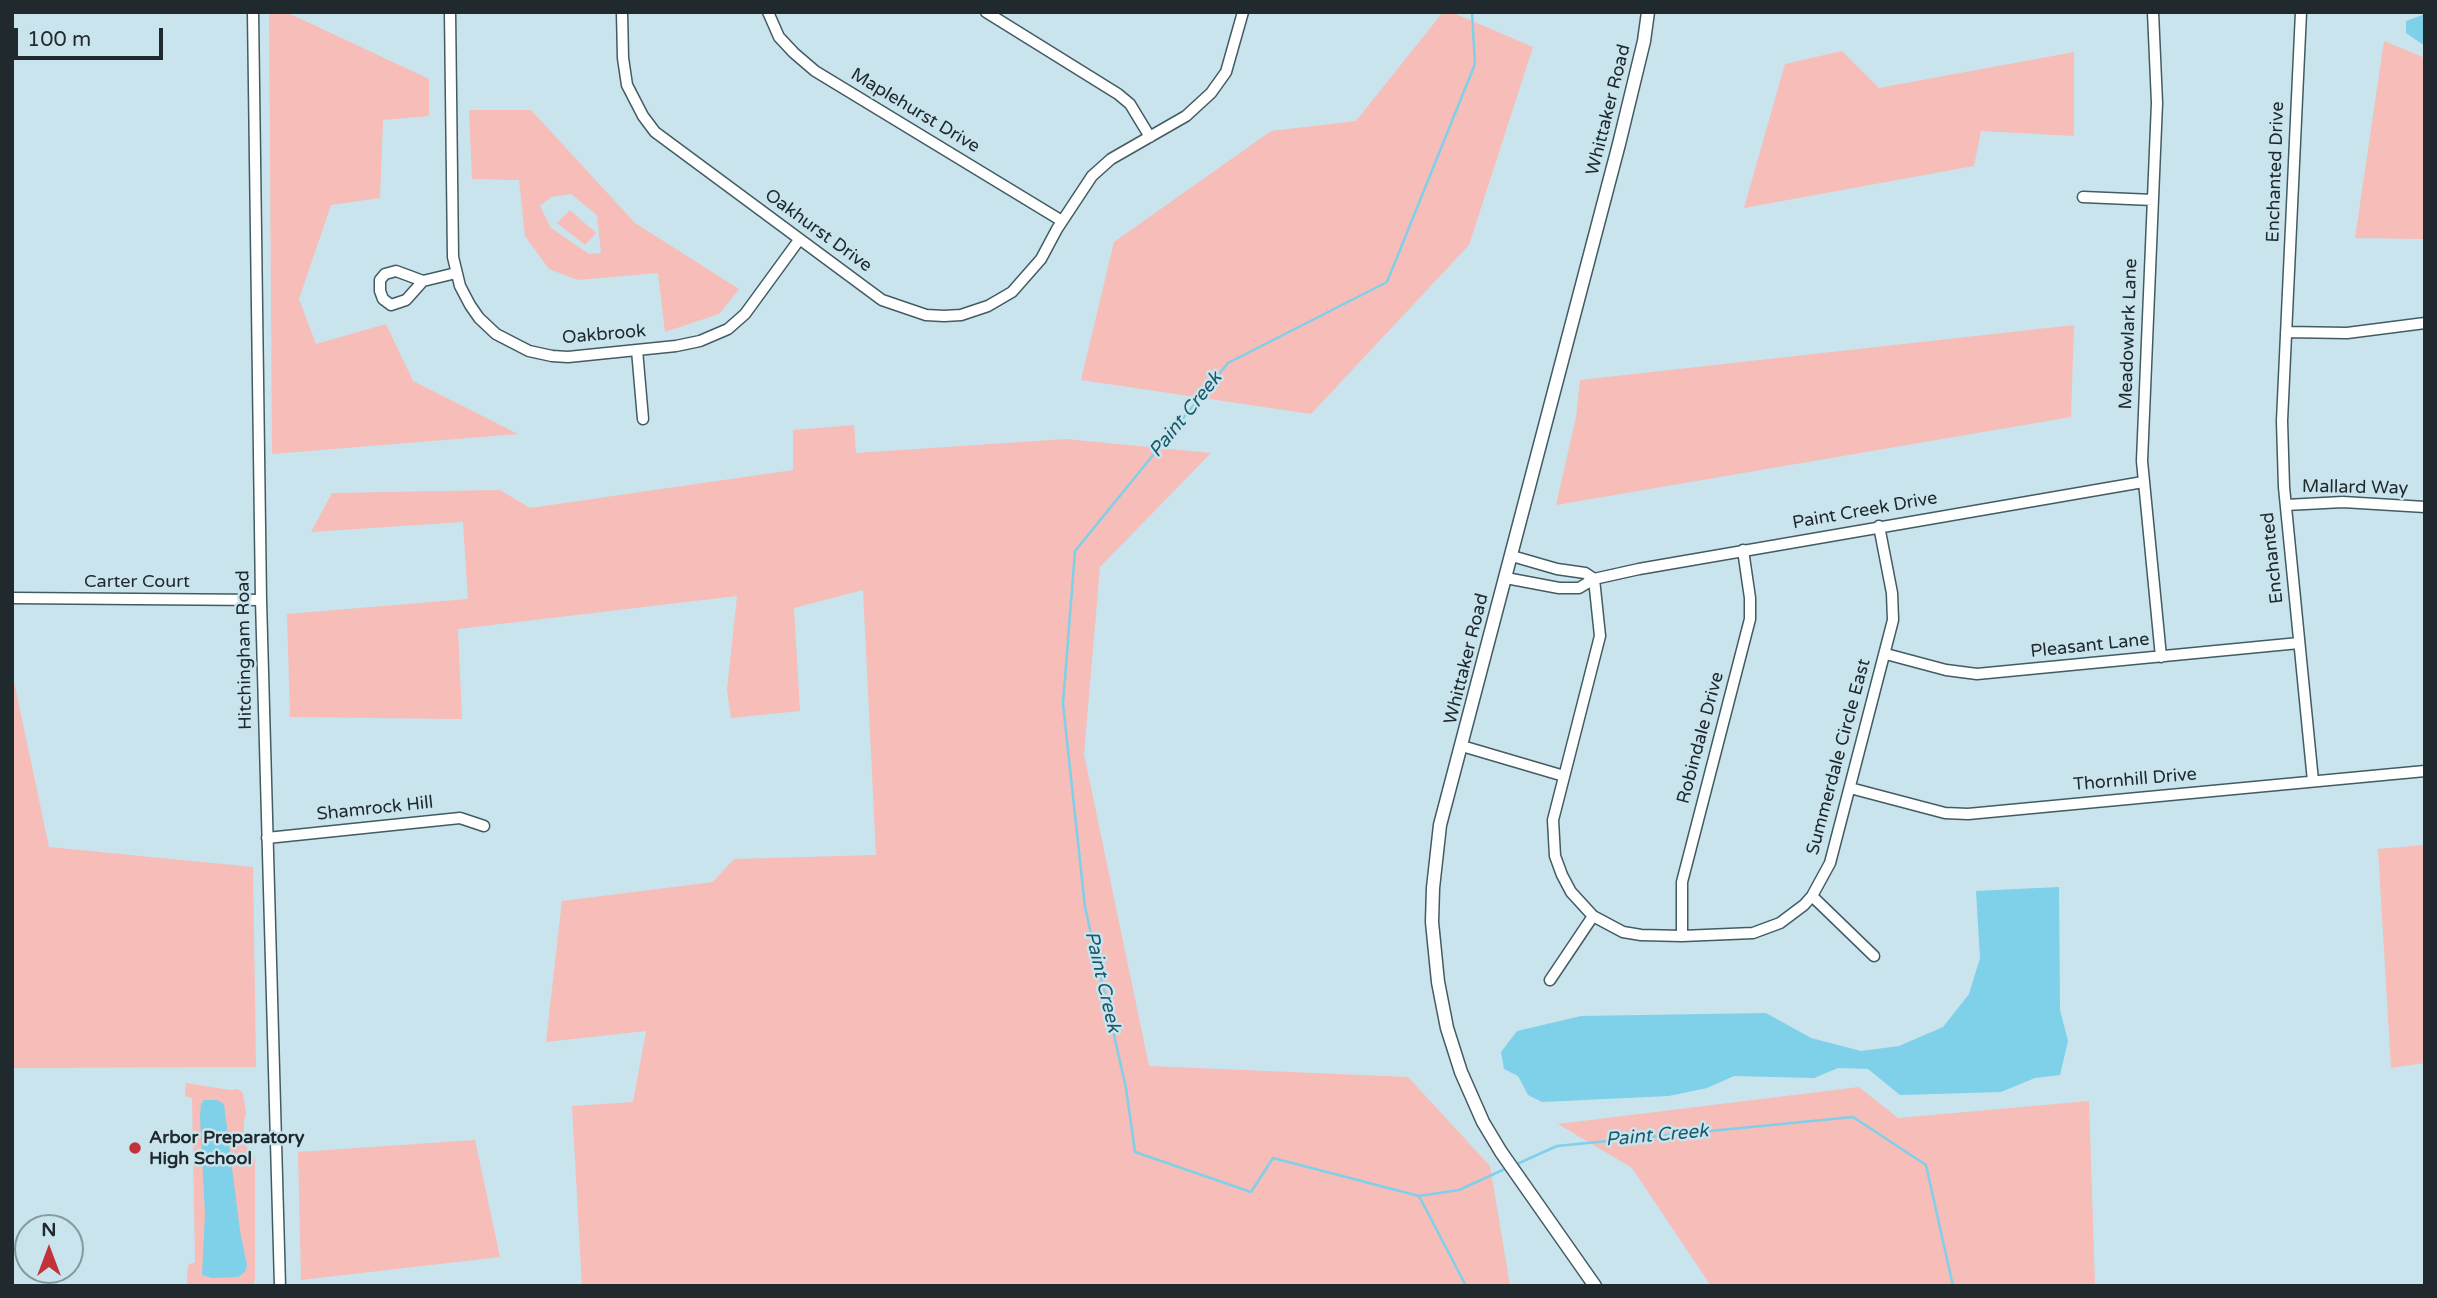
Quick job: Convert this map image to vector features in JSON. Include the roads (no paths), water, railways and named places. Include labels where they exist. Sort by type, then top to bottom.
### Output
[{"type":"main road","name":"Whittaker Road","points":[[1595,1286],[1501,1152],[1483,1122],[1455,1056],[1435,964],[1433,888],[1435,855],[1446,803],[1625,123],[1648,12]]},
{"type":"street","name":"Hitchingham Road","points":[[253,12],[261,600],[280,1286]]},
{"type":"street","name":"Oakbrook","points":[[450,12],[452,242],[456,273],[465,296],[479,318],[496,334],[539,355],[560,357],[700,341],[728,329],[748,310],[799,240]]},
{"type":"street","name":"Oakhurst Drive","points":[[622,12],[623,58],[627,85],[643,116],[655,132],[883,300],[926,315],[944,316],[988,306],[1012,292],[1041,259],[1092,176],[1111,159],[1186,116],[1211,93],[1226,72],[1243,12]]},
{"type":"street","name":"Maplehurst Drive","points":[[768,12],[779,37],[815,71],[1062,221]]},
{"type":"street","points":[[986,12],[1118,94],[1130,104],[1150,136]]},
{"type":"street","name":"Meadowlark Lane","points":[[2152,12],[2157,103],[2143,482],[2161,657]]},
{"type":"street","name":"Enchanted Drive","points":[[2286,332],[2301,12]]},
{"type":"street","points":[[2083,197],[2153,200]]},
{"type":"street","points":[[423,281],[456,273]]},
{"type":"street","points":[[2286,332],[2347,333],[2425,323]]},
{"type":"street","name":"Enchanted","points":[[2286,332],[2282,421],[2286,505],[2313,780]]},
{"type":"street","points":[[637,350],[643,419]]},
{"type":"street","name":"Paint Creek Drive","points":[[1506,578],[1571,589],[1586,586],[1594,579],[1743,550],[2143,482]]},
{"type":"street","name":"Mallard Way","points":[[2286,505],[2343,502],[2425,507]]},
{"type":"street","name":"Summerdale Circle East","points":[[1592,916],[1623,932],[1641,935],[1741,935],[1766,929],[1791,916],[1812,896],[1830,863],[1886,654],[1894,607],[1879,526]]},
{"type":"street","name":"Robindale Drive","points":[[1682,936],[1682,882],[1750,619],[1750,598],[1743,550]]},
{"type":"street","name":"Paint Creek Drive","points":[[1512,556],[1557,569],[1585,573],[1594,579]]},
{"type":"street","points":[[1550,981],[1592,916],[1571,892],[1555,856],[1553,820],[1600,636],[1594,579]]},
{"type":"street","name":"Carter Court","points":[[12,598],[261,600]]},
{"type":"street","name":"Pleasant Lane","points":[[1886,654],[1946,670],[1978,674],[2299,643]]},
{"type":"street","points":[[1462,746],[1564,776]]},
{"type":"street","name":"Thornhill Drive","points":[[1850,788],[1945,813],[1968,814],[2425,771]]},
{"type":"street","name":"Shamrock Hill","points":[[267,838],[460,818],[484,826]]},
{"type":"street","points":[[1812,896],[1874,956]]},
{"type":"water","points":[[2425,14],[2425,46],[2406,33],[2406,21]]},
{"type":"water","points":[[2059,887],[2060,1010],[2068,1041],[2060,1075],[2035,1078],[2001,1092],[1900,1095],[1868,1069],[1838,1068],[1814,1078],[1734,1076],[1707,1088],[1669,1096],[1542,1102],[1528,1095],[1518,1076],[1504,1069],[1501,1052],[1517,1031],[1581,1016],[1766,1013],[1811,1038],[1861,1051],[1899,1046],[1943,1027],[1969,994],[1980,958],[1976,891]]},
{"type":"water","points":[[204,1100],[217,1100],[224,1104],[240,1231],[247,1265],[245,1272],[238,1277],[212,1278],[202,1275],[205,1214],[200,1117]]},
{"type":"waterway","name":"Paint Creek","points":[[1472,12],[1475,64],[1387,282],[1228,363],[1075,551],[1063,704],[1085,907],[1126,1088],[1135,1152],[1251,1192],[1273,1158],[1419,1196],[1459,1190],[1507,1168]]},
{"type":"waterway","name":"Paint Creek","points":[[1517,1164],[1557,1146],[1853,1117],[1926,1165],[1953,1286]]},
{"type":"waterway","points":[[1419,1196],[1466,1286]]},
{"type":"place","name":"Arbor Preparatory High School","points":[[135,1148]]}]
